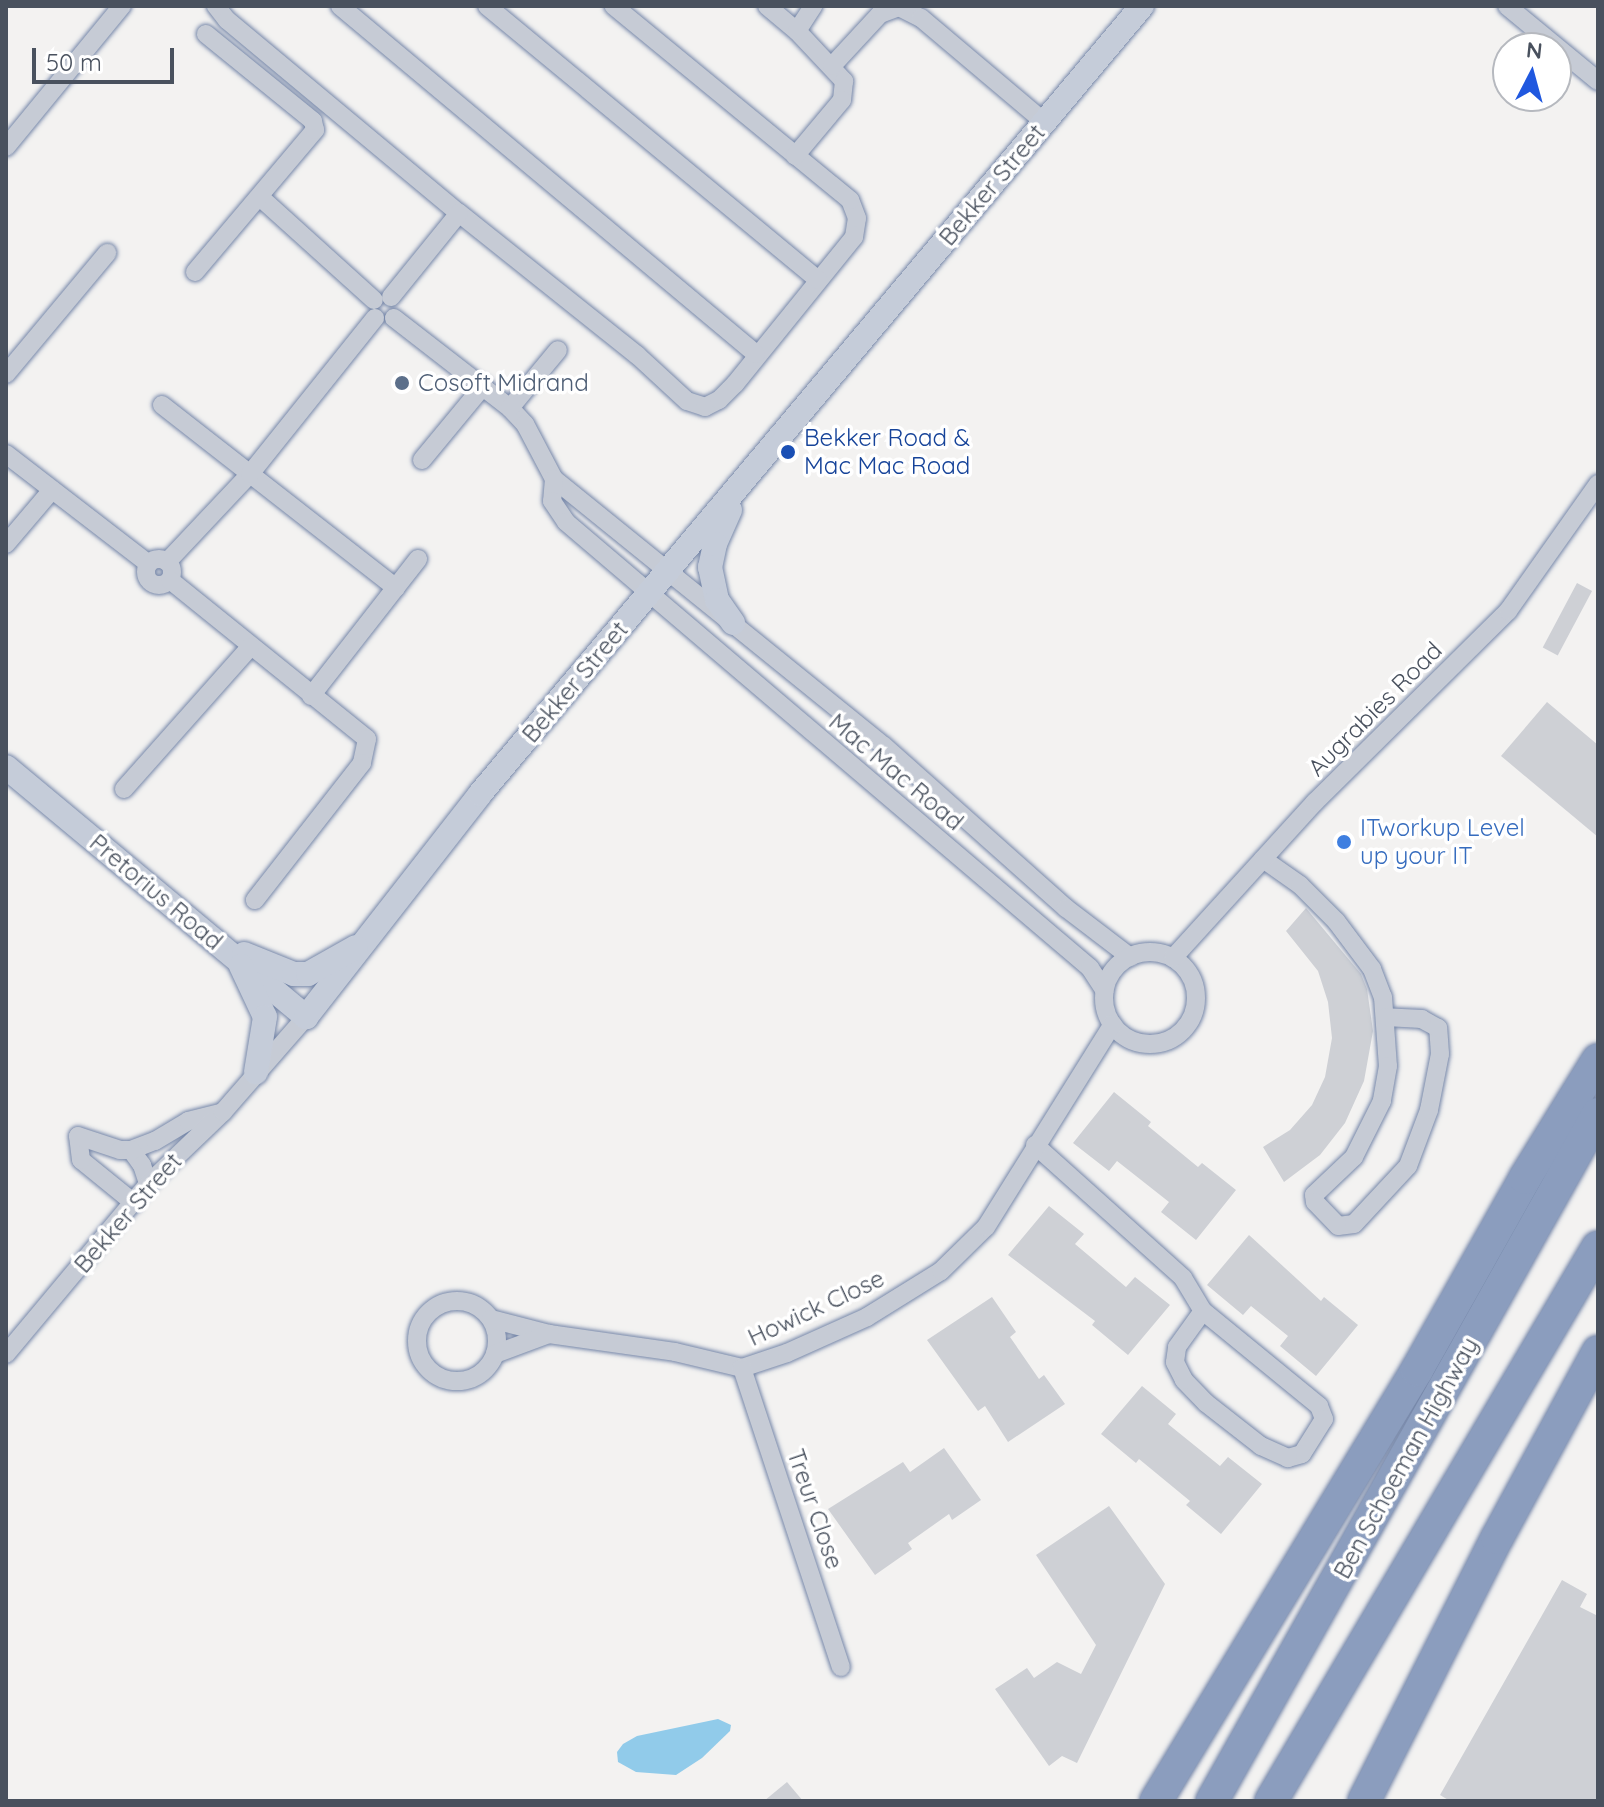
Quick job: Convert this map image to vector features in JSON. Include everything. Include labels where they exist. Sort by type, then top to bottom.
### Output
[{"type":"highway","points":[[1173,1801],[1525,1178],[1598,1060]]},
{"type":"highway","name":"Ben Schoeman Highway","points":[[1212,1801],[1598,1114]]},
{"type":"highway","points":[[1271,1801],[1598,1247]]},
{"type":"highway","points":[[1364,1801],[1497,1538],[1598,1352]]},
{"type":"highway","points":[[1156,1801],[1417,1370]]},
{"type":"highway","points":[[1344,1801],[1497,1538]]},
{"type":"street","points":[[6,147],[122,6]]},
{"type":"street","points":[[216,6],[227,20],[459,213],[637,355],[693,405],[705,407],[719,400],[854,237],[857,218],[850,200],[614,6]]},
{"type":"street","points":[[340,6],[756,354]]},
{"type":"street","points":[[487,6],[818,280]]},
{"type":"street","points":[[767,6],[797,31],[844,81],[842,100],[795,156]]},
{"type":"street","points":[[797,31],[813,6]]},
{"type":"street","name":"Bekker Street","points":[[6,1354],[148,1184],[223,1112],[306,1017],[369,941],[480,794],[1142,6]]},
{"type":"street","points":[[1507,6],[1598,81]]},
{"type":"street","points":[[832,66],[880,14],[899,7],[921,18],[1044,122]]},
{"type":"street","points":[[195,272],[310,140],[315,127],[313,121],[206,34]]},
{"type":"street","points":[[261,198],[384,308],[510,408],[525,424],[554,479]]},
{"type":"street","points":[[162,569],[250,474],[459,213]]},
{"type":"street","points":[[6,374],[107,253]]},
{"type":"street","points":[[510,408],[558,350]]},
{"type":"street","points":[[422,460],[484,385]]},
{"type":"street","points":[[162,405],[396,588]]},
{"type":"street","points":[[6,454],[162,569],[250,647],[367,739],[362,763],[255,900]]},
{"type":"street","name":"Mac Mac Road","points":[[554,479],[669,570],[821,699],[884,746],[1066,908],[1130,957]]},
{"type":"street","name":"Mac Mac Road","points":[[554,479],[552,501],[566,522],[1090,968],[1105,991]]},
{"type":"street","name":"Augrabies Road","points":[[1173,958],[1315,802],[1508,611],[1598,484]]},
{"type":"street","points":[[733,623],[717,600],[710,567],[715,544],[740,486]]},
{"type":"street","points":[[6,544],[52,490]]},
{"type":"street","points":[[311,696],[418,559]]},
{"type":"street","points":[[124,789],[250,647]]},
{"type":"street","points":[[860,773],[884,746]]},
{"type":"street","name":"Pretorius Road","points":[[6,767],[306,1017]]},
{"type":"street","points":[[1263,859],[1300,885],[1336,921],[1380,982],[1386,1017],[1388,1083],[1354,1157],[1314,1195],[1315,1202],[1338,1226],[1354,1224],[1408,1166],[1429,1110],[1440,1054],[1438,1028],[1422,1019],[1386,1017]]},
{"type":"street","points":[[230,953],[294,974],[308,974],[369,941]]},
{"type":"street","points":[[230,953],[265,1017],[256,1072]]},
{"type":"street","points":[[1159,953],[1173,958],[1185,967],[1196,995],[1188,1024],[1163,1042],[1133,1040],[1113,1024],[1105,1006],[1105,991],[1118,965],[1130,957],[1159,953]]},
{"type":"street","name":"Howick Close","points":[[491,1319],[549,1334],[675,1352],[742,1368],[787,1353],[867,1317],[941,1271],[986,1227],[1113,1024]]},
{"type":"street","points":[[134,1203],[81,1160],[78,1136],[120,1150],[131,1150],[155,1141],[188,1121],[223,1112]]},
{"type":"street","points":[[1035,1145],[1183,1278],[1203,1311],[1319,1406],[1324,1419],[1302,1454],[1288,1458],[1261,1446],[1206,1403],[1184,1380],[1175,1362],[1177,1347],[1203,1311]]},
{"type":"street","points":[[131,1150],[142,1165],[148,1184]]},
{"type":"street","points":[[463,1301],[479,1307],[491,1319],[497,1335],[495,1354],[485,1370],[469,1380],[450,1381],[420,1360],[416,1341],[420,1323],[431,1310],[446,1302],[463,1301]]},
{"type":"street","name":"Howick Close","points":[[495,1354],[549,1334]]},
{"type":"street","name":"Treur Close","points":[[742,1368],[841,1667]]},
{"type":"water","points":[[718,1719],[731,1725],[730,1731],[702,1758],[676,1775],[636,1772],[618,1762],[617,1752],[623,1744],[637,1736]]},
{"type":"building","points":[[1577,583],[1592,591],[1558,655],[1543,647]]},
{"type":"building","points":[[1547,702],[1598,745],[1598,837],[1501,756]]},
{"type":"building","points":[[1306,908],[1361,974],[1367,989],[1373,1031],[1364,1081],[1345,1123],[1320,1155],[1284,1182],[1263,1147],[1290,1130],[1312,1105],[1325,1077],[1332,1038],[1328,1002],[1318,971],[1286,931]]},
{"type":"building","points":[[1114,1092],[1151,1122],[1148,1126],[1198,1167],[1202,1163],[1236,1190],[1196,1240],[1161,1212],[1169,1202],[1117,1161],[1109,1171],[1073,1143]]},
{"type":"building","points":[[1049,1206],[1084,1234],[1075,1244],[1126,1287],[1135,1277],[1170,1305],[1128,1355],[1092,1325],[1095,1321],[1008,1255]]},
{"type":"building","points":[[1249,1235],[1321,1301],[1324,1297],[1358,1325],[1316,1376],[1280,1346],[1288,1336],[1251,1306],[1243,1315],[1207,1285]]},
{"type":"building","points":[[992,1297],[1016,1332],[1010,1337],[1039,1379],[1044,1375],[1065,1404],[1008,1442],[985,1406],[978,1411],[927,1340]]},
{"type":"building","points":[[1142,1386],[1176,1414],[1168,1424],[1220,1466],[1228,1457],[1262,1484],[1221,1534],[1186,1505],[1190,1501],[1139,1459],[1136,1463],[1101,1434]]},
{"type":"building","points":[[944,1448],[981,1500],[952,1520],[949,1514],[908,1543],[912,1549],[875,1575],[828,1509],[903,1462],[910,1472]]},
{"type":"building","points":[[1109,1506],[1165,1584],[1077,1763],[1062,1756],[1049,1766],[995,1689],[1027,1668],[1034,1678],[1057,1662],[1081,1674],[1096,1645],[1036,1555]]},
{"type":"building","points":[[1562,1580],[1587,1594],[1580,1607],[1598,1616],[1598,1801],[1450,1801],[1440,1795]]},
{"type":"building","points":[[787,1782],[803,1801],[764,1801]]},
{"type":"place","name":"Cosoft Midrand","points":[[402,383]]},
{"type":"place","name":"Bekker Road & Mac Mac Road","points":[[788,452]]},
{"type":"place","name":"ITworkup Level up your IT","points":[[1344,842]]}]
